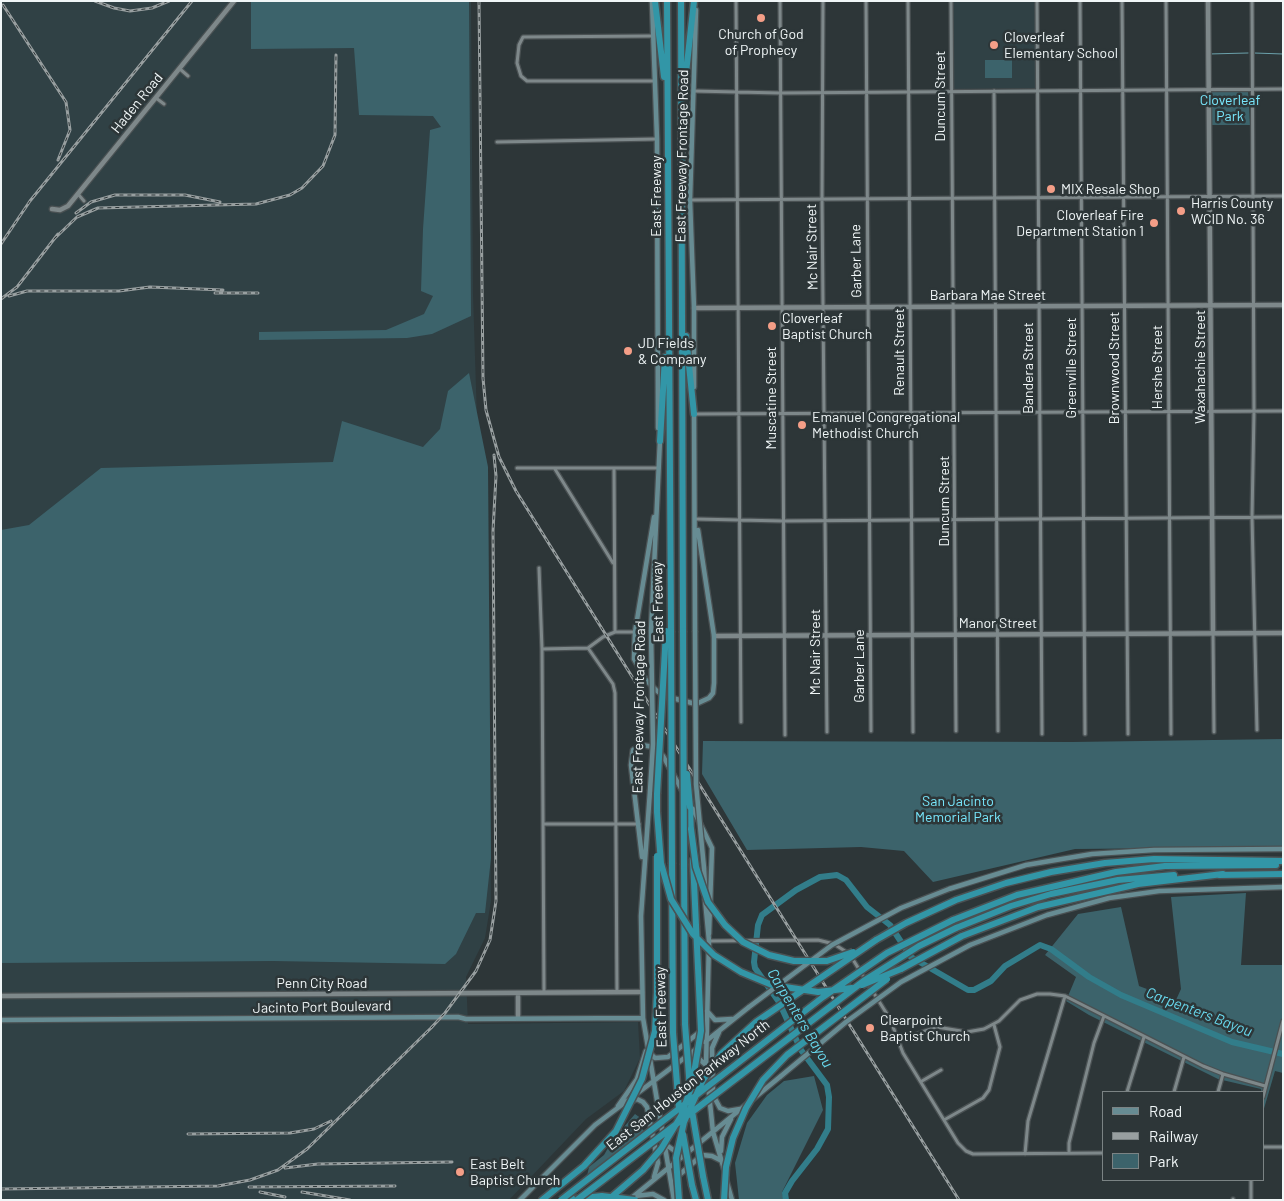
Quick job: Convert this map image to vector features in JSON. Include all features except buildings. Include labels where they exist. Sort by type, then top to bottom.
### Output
[{"type":"highway","points":[[654,1],[668,107]]},
{"type":"highway","name":"East Freeway","points":[[667,1],[669,631],[673,1033],[680,1112],[695,1199]]},
{"type":"highway","name":"East Freeway","points":[[681,1],[685,1024],[691,1101],[708,1200]]},
{"type":"highway","points":[[682,118],[695,1]]},
{"type":"highway","points":[[683,305],[694,414]]},
{"type":"highway","points":[[660,441],[669,308]]},
{"type":"highway","points":[[542,1200],[584,1166],[616,1131],[642,1079],[655,1031],[657,992],[657,812],[669,631]]},
{"type":"highway","points":[[605,1198],[643,1170],[665,1142],[684,1108],[696,1071],[701,1041],[701,1017],[684,725]]},
{"type":"highway","points":[[657,812],[661,863],[671,899],[693,934],[714,955],[734,968],[772,985],[818,992],[856,987],[900,969],[956,939],[1038,907],[1110,889],[1223,874]]},
{"type":"highway","points":[[691,829],[696,867],[708,902],[725,925],[751,947],[787,960],[820,962],[846,955],[941,906],[994,887],[1034,876],[1096,864],[1154,858],[1283,860]]},
{"type":"highway","name":"East Sam Houston Parkway North","points":[[561,1200],[831,992],[887,952],[953,920],[1017,895],[1107,873],[1165,866],[1283,865]]},
{"type":"highway","name":"East Sam Houston Parkway North","points":[[577,1200],[871,976],[919,946],[956,928],[1031,900],[1096,884],[1140,878],[1223,874],[1283,874]]},
{"type":"highway","points":[[679,1200],[676,1158],[684,1122],[703,1080],[721,1054],[756,1022],[876,940]]},
{"type":"highway","points":[[724,1200],[726,1167],[733,1138],[746,1108],[763,1080],[787,1055],[900,969]]},
{"type":"highway","points":[[565,1200],[633,1199]]},
{"type":"main road","name":"East Freeway Frontage Road","points":[[654,1],[653,36],[657,138],[658,424],[660,441],[651,631],[652,744],[650,791],[642,876],[642,992],[647,1050],[674,1200]]},
{"type":"main road","name":"East Freeway Frontage Road","points":[[695,1],[690,200],[694,308],[696,784],[710,941],[706,1010],[706,1065],[713,1132],[732,1200]]},
{"type":"main road","points":[[658,496],[634,632],[634,659],[646,680],[664,696],[696,704],[709,698],[713,693],[714,636],[696,519]]},
{"type":"main road","points":[[642,876],[632,757],[637,746],[648,744],[663,756],[712,844],[712,890],[709,934]]},
{"type":"main road","name":"East Sam Houston Parkway North","points":[[520,1200],[577,1141],[749,1006],[832,945],[900,908],[949,889],[1026,865],[1092,854],[1154,850],[1283,849]]},
{"type":"main road","points":[[633,1199],[652,1180],[846,1022],[901,982],[970,945],[1047,915],[1109,898],[1159,891],[1283,887]]},
{"type":"main road","points":[[706,1010],[715,1020],[734,1019]]},
{"type":"main road","name":"Jacinto Port Boulevard","points":[[1,1020],[643,1018]]},
{"type":"main road","points":[[615,1110],[636,1079],[647,1050],[656,1058],[668,1057],[700,1033],[706,1022]]},
{"type":"main road","points":[[719,1031],[712,1048],[713,1094],[720,1108],[728,1111],[741,1109]]},
{"type":"main road","points":[[688,1055],[698,1058],[706,1065]]},
{"type":"main road","points":[[623,1104],[637,1099],[647,1107],[658,1163],[657,1172],[652,1180]]},
{"type":"main road","points":[[672,1190],[677,1176],[696,1158],[707,1155],[722,1159],[722,1137],[732,1116]]},
{"type":"main road","points":[[664,1143],[674,1152],[684,1154]]},
{"type":"main road","points":[[633,1199],[653,1194],[664,1200]]},
{"type":"street","name":"Haden Road","points":[[52,209],[64,209],[78,194],[234,1]]},
{"type":"street","points":[[736,1],[741,722]]},
{"type":"street","name":"Muscatine Street","points":[[780,1],[785,735]]},
{"type":"street","name":"Mc Nair Street","points":[[823,1],[822,199],[827,732]]},
{"type":"street","name":"Garber Lane","points":[[866,1],[871,731]]},
{"type":"street","name":"Renault Street","points":[[908,1],[913,732]]},
{"type":"street","name":"Duncum Street","points":[[951,1],[956,731]]},
{"type":"street","name":"Bandera Street","points":[[1037,1],[1042,734]]},
{"type":"street","name":"Greenville Street","points":[[1080,1],[1085,734]]},
{"type":"street","name":"Brownwood Street","points":[[1122,1],[1128,734]]},
{"type":"street","name":"Hershe Street","points":[[1166,1],[1171,734]]},
{"type":"street","name":"Waxahachie Street","points":[[1208,1],[1208,197],[1214,732]]},
{"type":"street","points":[[1252,1],[1254,305],[1252,517],[1257,730]]},
{"type":"street","points":[[653,36],[523,37],[518,45],[517,63],[521,76],[527,81],[655,81]]},
{"type":"street","points":[[180,69],[188,76]]},
{"type":"street","points":[[694,91],[780,93],[1283,89]]},
{"type":"street","points":[[994,91],[998,731]]},
{"type":"street","points":[[156,98],[164,104]]},
{"type":"street","points":[[497,142],[657,138]]},
{"type":"street","points":[[78,194],[84,201]]},
{"type":"street","points":[[690,200],[1283,196]]},
{"type":"street","name":"Barbara Mae Street","points":[[694,308],[1283,305]]},
{"type":"street","points":[[694,414],[1283,411]]},
{"type":"street","points":[[517,468],[659,468]]},
{"type":"street","points":[[555,468],[614,564]]},
{"type":"street","points":[[614,468],[615,632]]},
{"type":"street","points":[[696,519],[783,521],[1283,517]]},
{"type":"street","points":[[539,568],[542,650],[544,993]]},
{"type":"street","points":[[542,650],[588,648],[603,637],[615,632],[634,632]]},
{"type":"street","name":"Manor Street","points":[[714,636],[1283,633]]},
{"type":"street","points":[[588,648],[607,674],[615,693],[616,992]]},
{"type":"street","points":[[543,824],[639,824]]},
{"type":"street","points":[[710,941],[818,940],[834,944],[844,950],[857,965],[890,1019],[903,1053],[922,1081],[944,1120],[961,1146],[970,1153],[1102,1153]]},
{"type":"street","name":"Penn City Road","points":[[1,996],[642,992]]},
{"type":"street","points":[[518,994],[518,1018]]},
{"type":"street","points":[[899,1040],[937,1027],[967,1032],[994,1025],[1017,1002],[1028,997],[1037,994],[1065,996],[1184,1057],[1223,1074],[1265,1086]]},
{"type":"street","points":[[1025,1154],[1028,1121],[1065,996]]},
{"type":"street","points":[[1069,1153],[1069,1143],[1094,1043],[1104,1016]]},
{"type":"street","points":[[1264,1091],[1283,1021]]},
{"type":"street","points":[[944,1120],[983,1098],[990,1090],[1000,1047],[994,1025]]},
{"type":"street","points":[[1127,1091],[1144,1037]]},
{"type":"street","points":[[1174,1091],[1184,1057]]},
{"type":"street","points":[[922,1081],[942,1070]]},
{"type":"street","points":[[1218,1091],[1223,1074]]},
{"type":"street","points":[[1264,1147],[1283,1147]]},
{"type":"street","points":[[1251,1181],[1251,1200]]},
{"type":"shaded area","points":[[1,1],[471,1],[473,294],[477,419],[488,467],[491,901],[485,938],[466,977],[468,1024],[638,1022],[640,1058],[624,1091],[586,1119],[509,1200],[1,1200]]},
{"type":"shaded area","name":"Cloverleaf Elementary School","points":[[952,1],[1035,1],[1036,88],[953,89]]},
{"type":"green space","points":[[251,1],[469,1],[471,316],[432,334],[407,338],[259,340],[259,332],[386,330],[424,314],[433,296],[421,291],[430,130],[441,127],[433,116],[359,115],[354,48],[251,49]]},
{"type":"green space","points":[[985,60],[1012,60],[1012,78],[985,78]]},
{"type":"green space","name":"Cloverleaf Park","points":[[1248,90],[1250,125],[1210,125],[1211,91]]},
{"type":"green space","points":[[469,373],[488,467],[491,858],[485,913],[476,913],[456,954],[445,964],[273,961],[1,963],[1,530],[29,525],[101,468],[333,462],[342,421],[423,447],[440,429],[448,391]]},
{"type":"green space","name":"San Jacinto Memorial Park","points":[[1283,739],[1283,847],[1075,849],[933,882],[904,851],[861,847],[747,850],[702,774],[703,741],[1072,742]]},
{"type":"green space","points":[[1246,893],[1241,965],[1283,965],[1283,1073],[1275,1071],[1264,1109],[1264,1091],[1261,1091],[1261,1089],[1218,1079],[1089,1015],[1066,1001],[1076,977],[1045,955],[1078,914],[1121,907],[1139,986],[1176,1000],[1181,989],[1171,897]]},
{"type":"green space","points":[[814,1076],[823,1110],[782,1192],[784,1200],[739,1200],[735,1163],[747,1123],[767,1095],[784,1081]]},
{"type":"green space","points":[[635,1114],[642,1119],[640,1127],[644,1131],[587,1176],[589,1167],[604,1155],[612,1141]]},
{"type":"waterway","points":[[1209,54],[1248,53]]},
{"type":"waterway","points":[[1254,53],[1283,54]]},
{"type":"waterway","name":"Carpenters Bayou","points":[[786,1200],[785,1193],[792,1181],[817,1149],[828,1129],[829,1097],[827,1085],[801,1050],[779,1002],[755,968],[754,962],[758,925],[762,915],[796,890],[820,877],[837,875],[846,880],[867,907],[890,925],[911,957],[968,990],[974,990],[991,981],[1005,966],[1040,945],[1051,949],[1089,977],[1121,995],[1232,1042],[1283,1054]]},
{"type":"railway","points":[[95,1],[114,8],[130,11],[152,8],[169,1]]},
{"type":"railway","points":[[1,244],[30,201],[192,1]]},
{"type":"railway","points":[[479,1],[483,378],[486,410],[499,457],[516,491],[959,1200]]},
{"type":"railway","points":[[3,5],[66,102],[70,130],[58,160]]},
{"type":"railway","points":[[54,239],[77,217],[98,208],[256,204],[290,195],[302,188],[323,166],[335,135],[336,55]]},
{"type":"railway","points":[[76,213],[91,202],[115,195],[185,195],[220,202]]},
{"type":"railway","points":[[1,299],[17,287],[58,234]]},
{"type":"railway","points":[[9,296],[27,291],[119,291],[150,287],[223,290]]},
{"type":"railway","points":[[215,293],[258,293]]},
{"type":"railway","points":[[1,1189],[218,1186],[250,1180],[278,1170],[307,1149],[431,1028],[445,1013],[476,971],[490,940],[496,901],[493,531],[496,476],[494,455]]},
{"type":"railway","points":[[188,1134],[290,1133],[314,1129],[331,1121]]},
{"type":"railway","points":[[285,1168],[318,1164],[452,1162]]},
{"type":"railway","points":[[249,1187],[395,1186]]},
{"type":"railway","points":[[260,1192],[285,1197]]},
{"type":"railway","points":[[302,1192],[350,1200]]},
{"type":"place","name":"Church of God of Prophecy","points":[[761,18]]},
{"type":"place","name":"Cloverleaf Elementary School","points":[[994,45]]},
{"type":"place","name":"MIX Resale Shop","points":[[1051,189]]},
{"type":"place","name":"Harris County WCID No. 36","points":[[1181,211]]},
{"type":"place","name":"Cloverleaf Fire Department Station 1","points":[[1154,223]]},
{"type":"place","name":"Cloverleaf Baptist Church","points":[[772,326]]},
{"type":"place","name":"JD Fields & Company","points":[[628,351]]},
{"type":"place","name":"Emanuel Congregational Methodist Church","points":[[802,425]]},
{"type":"place","name":"Clearpoint Baptist Church","points":[[870,1028]]},
{"type":"place","name":"East Belt Baptist Church","points":[[460,1172]]}]
